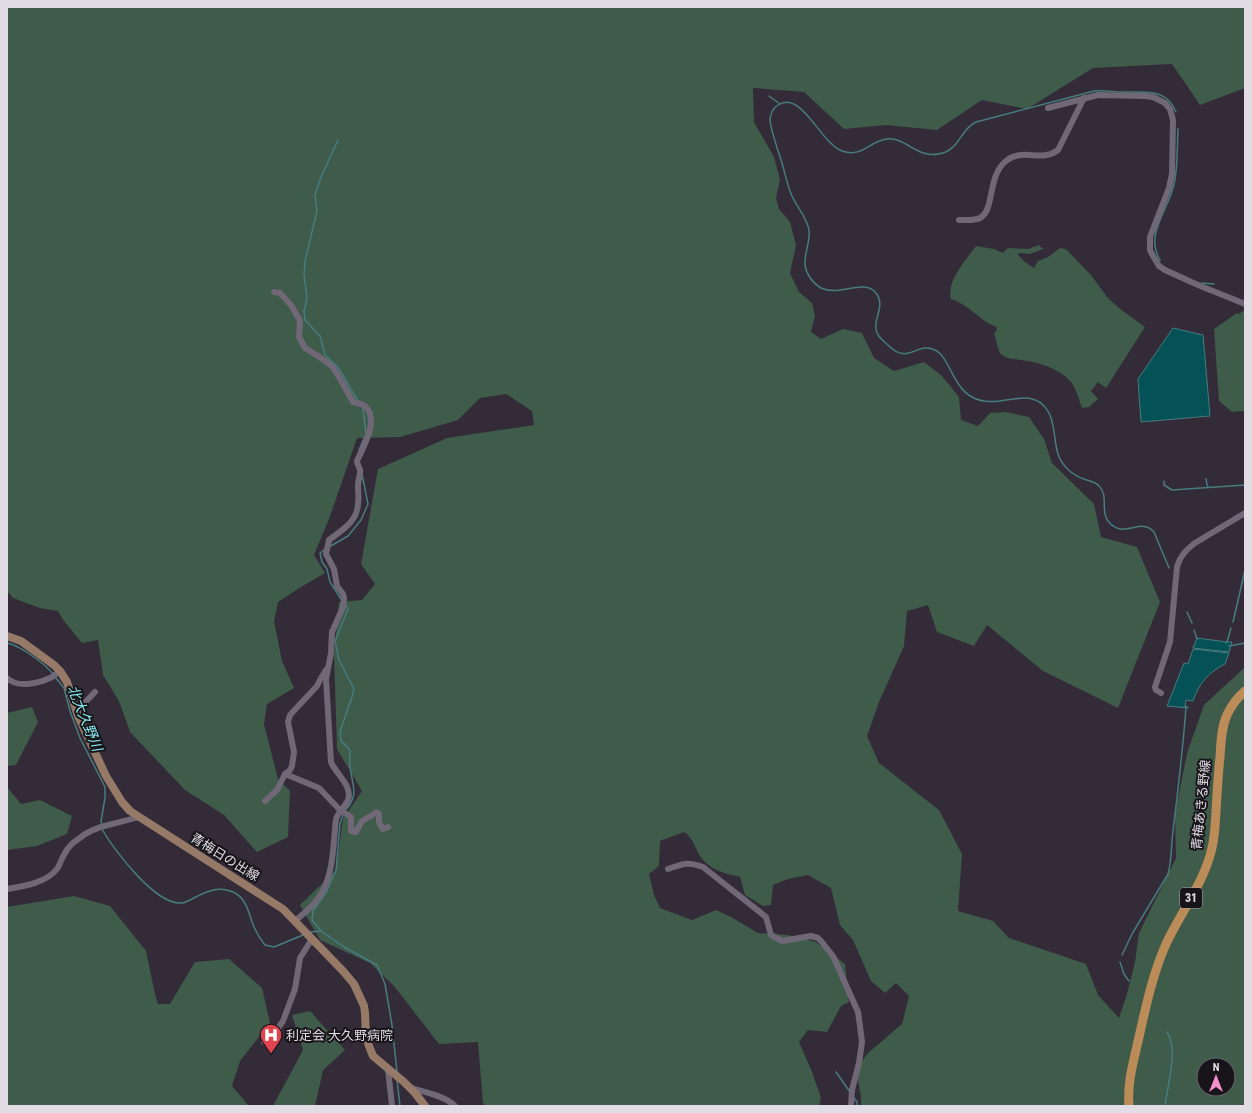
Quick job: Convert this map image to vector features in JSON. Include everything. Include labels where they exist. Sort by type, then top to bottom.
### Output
[{"type":"main road","name":"青梅日の出線","points":[[7,636],[21,641],[54,665],[67,682],[76,712],[114,790],[126,806],[139,817],[283,909],[343,971],[354,984],[361,998],[365,1012],[366,1038],[368,1046],[374,1056],[401,1079],[425,1106]]},
{"type":"main road","name":"青梅あきる野線","points":[[1129,1106],[1129,1084],[1143,1022],[1159,962],[1167,943],[1197,886],[1212,849],[1220,748],[1224,723],[1226,716],[1234,702],[1245,691]]},
{"type":"street","points":[[1048,108],[1098,95],[1110,95],[1153,97],[1160,100],[1170,109],[1174,127],[1171,181],[1170,188],[1154,224],[1150,237],[1150,250],[1159,266],[1165,270],[1245,304]]},
{"type":"street","points":[[959,220],[976,220],[982,218],[986,213],[989,206],[994,178],[1006,160],[1017,155],[1048,156],[1058,150],[1084,98]]},
{"type":"street","points":[[274,292],[280,293],[291,305],[300,321],[299,336],[305,348],[332,366],[354,402],[364,405],[368,409],[371,419],[371,431],[357,461],[357,465],[360,470],[357,512],[350,522],[338,534],[329,540],[326,550],[327,558],[334,569],[337,586],[344,598],[341,613],[332,632],[331,653],[326,679],[331,762],[344,781],[349,792],[348,800],[340,810],[336,819],[332,858],[324,887],[318,899],[295,921]]},
{"type":"street","points":[[1161,693],[1156,690],[1156,687],[1170,642],[1177,567],[1179,560],[1188,548],[1195,543],[1245,514]]},
{"type":"street","points":[[265,802],[277,790],[285,774],[292,766],[294,752],[288,722],[290,715],[317,686],[328,667]]},
{"type":"street","points":[[7,678],[18,684],[51,678],[58,672]]},
{"type":"street","points":[[76,712],[95,692]]},
{"type":"street","points":[[285,774],[319,788],[340,810],[351,817],[351,831],[356,832],[362,821],[376,812],[379,814],[379,822],[383,829],[388,827]]},
{"type":"street","points":[[7,889],[25,886],[43,880],[51,875],[58,867],[69,847],[82,836],[98,828],[139,817]]},
{"type":"street","points":[[668,869],[693,863],[703,867],[766,917],[771,935],[782,941],[811,936],[818,938],[824,944],[833,956],[858,1012],[862,1042],[859,1063],[852,1090],[851,1103]]},
{"type":"street","points":[[264,1042],[276,1031],[283,1021],[295,989],[300,958],[308,935]]},
{"type":"street","points":[[391,1071],[392,1106]]},
{"type":"street","points":[[410,1088],[445,1099],[455,1106]]},
{"type":"shaded area","points":[[7,7],[1245,7],[1245,88],[1200,105],[1172,64],[1093,68],[1027,109],[982,100],[937,130],[886,125],[844,129],[804,92],[753,88],[754,122],[774,157],[780,179],[776,198],[779,209],[790,222],[796,245],[790,273],[799,292],[812,303],[815,316],[811,332],[821,339],[843,329],[862,333],[874,358],[894,371],[924,362],[942,376],[959,397],[961,420],[978,426],[990,413],[1006,412],[1029,417],[1044,439],[1052,463],[1094,504],[1101,537],[1137,547],[1160,602],[1118,708],[1043,671],[987,625],[974,646],[937,632],[928,605],[907,611],[904,646],[879,702],[867,736],[879,763],[939,810],[962,854],[958,911],[993,921],[1009,938],[1086,964],[1098,995],[1119,1018],[1135,962],[1139,933],[1176,858],[1175,814],[1187,753],[1204,705],[1244,668],[1245,663],[1245,1106],[861,1106],[861,1096],[856,1069],[868,1053],[902,1024],[909,996],[896,983],[885,993],[871,981],[853,940],[840,925],[831,888],[808,875],[788,879],[773,885],[771,905],[763,906],[745,895],[740,877],[720,872],[707,864],[700,856],[688,835],[684,832],[660,841],[659,866],[649,874],[654,895],[660,908],[692,920],[716,910],[758,933],[787,935],[816,942],[845,964],[849,1002],[841,1006],[827,1032],[808,1030],[799,1042],[821,1098],[819,1106],[485,1106],[483,1103],[478,1042],[439,1044],[394,986],[370,963],[320,940],[300,905],[336,870],[343,819],[362,791],[337,749],[334,653],[339,602],[362,600],[375,584],[361,564],[378,469],[447,438],[534,425],[532,411],[506,394],[480,398],[458,420],[400,437],[357,438],[329,519],[314,555],[325,573],[278,602],[274,621],[282,661],[294,688],[267,704],[264,724],[278,779],[290,791],[288,837],[257,852],[224,815],[185,790],[130,732],[119,701],[103,675],[98,640],[82,643],[58,611],[40,608],[13,598],[7,591]]},
{"type":"shaded area","points":[[1039,245],[1043,249],[1030,254],[1019,253],[1018,255],[1034,268],[1038,261],[1048,257],[1060,248],[1066,249],[1091,275],[1107,297],[1145,327],[1106,388],[1098,382],[1091,391],[1098,399],[1089,407],[1082,408],[1073,385],[1061,373],[1048,366],[1003,356],[999,350],[994,334],[997,329],[996,327],[963,304],[951,299],[951,285],[954,278],[962,264],[976,246],[994,249],[1003,253],[1008,248],[1028,249]]},
{"type":"shaded area","points":[[1243,311],[1245,312],[1245,413],[1243,411],[1232,412],[1219,401],[1214,329],[1237,313],[1239,314]]},
{"type":"shaded area","points":[[1173,328],[1203,335],[1210,416],[1141,422],[1138,379]]},
{"type":"shaded area","points":[[1197,638],[1232,642],[1229,652],[1193,648]]},
{"type":"shaded area","points":[[1193,649],[1229,653],[1225,664],[1209,674],[1202,683],[1193,701],[1186,700],[1185,706],[1188,708],[1167,706],[1184,663],[1188,664]]},
{"type":"shaded area","points":[[32,707],[38,722],[16,765],[7,766],[7,713]]},
{"type":"shaded area","points":[[7,787],[21,804],[40,800],[72,816],[67,834],[37,846],[7,850]]},
{"type":"shaded area","points":[[74,896],[110,906],[146,951],[158,1004],[170,1004],[195,962],[229,959],[262,988],[270,1023],[240,1061],[232,1086],[249,1106],[7,1106],[7,907]]},
{"type":"shaded area","points":[[310,1011],[345,1050],[323,1070],[315,1106],[273,1106],[303,1050],[292,1015]]},
{"type":"waterway","points":[[1169,568],[1154,532],[1143,526],[1126,529],[1114,527],[1106,517],[1104,494],[1099,486],[1075,475],[1068,470],[1058,454],[1054,428],[1050,416],[1043,405],[1036,400],[1027,398],[991,402],[981,401],[972,397],[960,386],[940,353],[929,348],[901,353],[895,351],[881,339],[876,330],[880,304],[879,298],[871,289],[858,287],[828,290],[817,286],[809,276],[805,264],[809,236],[808,226],[790,192],[770,121],[774,108],[786,102],[795,104],[811,119],[826,139],[842,151],[849,153],[861,151],[881,140],[894,139],[923,153],[938,154],[951,149],[966,130],[976,122],[1094,91],[1153,93],[1166,98],[1172,104],[1176,112]]},
{"type":"waterway","points":[[769,96],[780,104]]},
{"type":"waterway","points":[[1160,260],[1156,251],[1156,232],[1174,184],[1177,164],[1178,129]]},
{"type":"waterway","points":[[338,140],[321,177],[315,195],[317,211],[305,261],[304,275],[307,298],[304,311],[305,320],[320,336],[325,355],[338,367],[358,401]]},
{"type":"waterway","points":[[1202,283],[1214,284]]},
{"type":"waterway","points":[[362,407],[366,433]]},
{"type":"waterway","points":[[359,450],[365,436]]},
{"type":"waterway","points":[[329,547],[348,536],[361,520],[368,504],[362,474]]},
{"type":"waterway","points":[[1206,479],[1208,487]]},
{"type":"waterway","points":[[1164,481],[1164,485],[1172,490],[1245,485]]},
{"type":"waterway","points":[[324,550],[320,553],[322,562],[327,569],[330,582],[341,599]]},
{"type":"waterway","points":[[1233,622],[1245,570]]},
{"type":"waterway","points":[[345,811],[350,805],[354,795],[354,790],[350,764],[350,750],[341,741],[340,732],[354,689],[339,660],[335,641],[348,609],[346,605]]},
{"type":"waterway","points":[[1187,612],[1192,623]]},
{"type":"waterway","points":[[1226,643],[1231,628]]},
{"type":"waterway","points":[[1194,630],[1197,639]]},
{"type":"waterway","name":"北大久野川","points":[[7,643],[32,656],[53,674]]},
{"type":"waterway","points":[[1229,646],[1245,643]]},
{"type":"waterway","name":"北大久野川","points":[[55,677],[64,688],[70,711],[80,738],[105,787],[105,798],[101,821],[102,825]]},
{"type":"waterway","points":[[1122,955],[1132,934],[1168,874],[1182,754],[1185,707]]},
{"type":"waterway","points":[[321,931],[312,920],[313,911],[326,893],[336,870],[340,824],[343,815]]},
{"type":"waterway","name":"北大久野川","points":[[102,829],[115,849],[136,875],[160,896],[172,902],[182,903],[211,891],[222,889],[227,890],[233,892],[241,898],[249,912],[255,930],[265,945],[274,947],[303,935]]},
{"type":"waterway","name":"北大久野川","points":[[310,932],[321,931],[344,947],[377,965],[385,984],[392,1025],[397,1072]]},
{"type":"waterway","points":[[1120,962],[1124,974],[1129,981]]},
{"type":"waterway","points":[[1165,1106],[1172,1058],[1172,1048],[1167,1032]]},
{"type":"waterway","points":[[836,1072],[850,1092]]},
{"type":"waterway","name":"北大久野川","points":[[397,1080],[400,1106]]},
{"type":"waterway","points":[[854,1098],[857,1102],[857,1106]]},
{"type":"place","name":"利定会 大久野病院","points":[[271,1054]]}]
